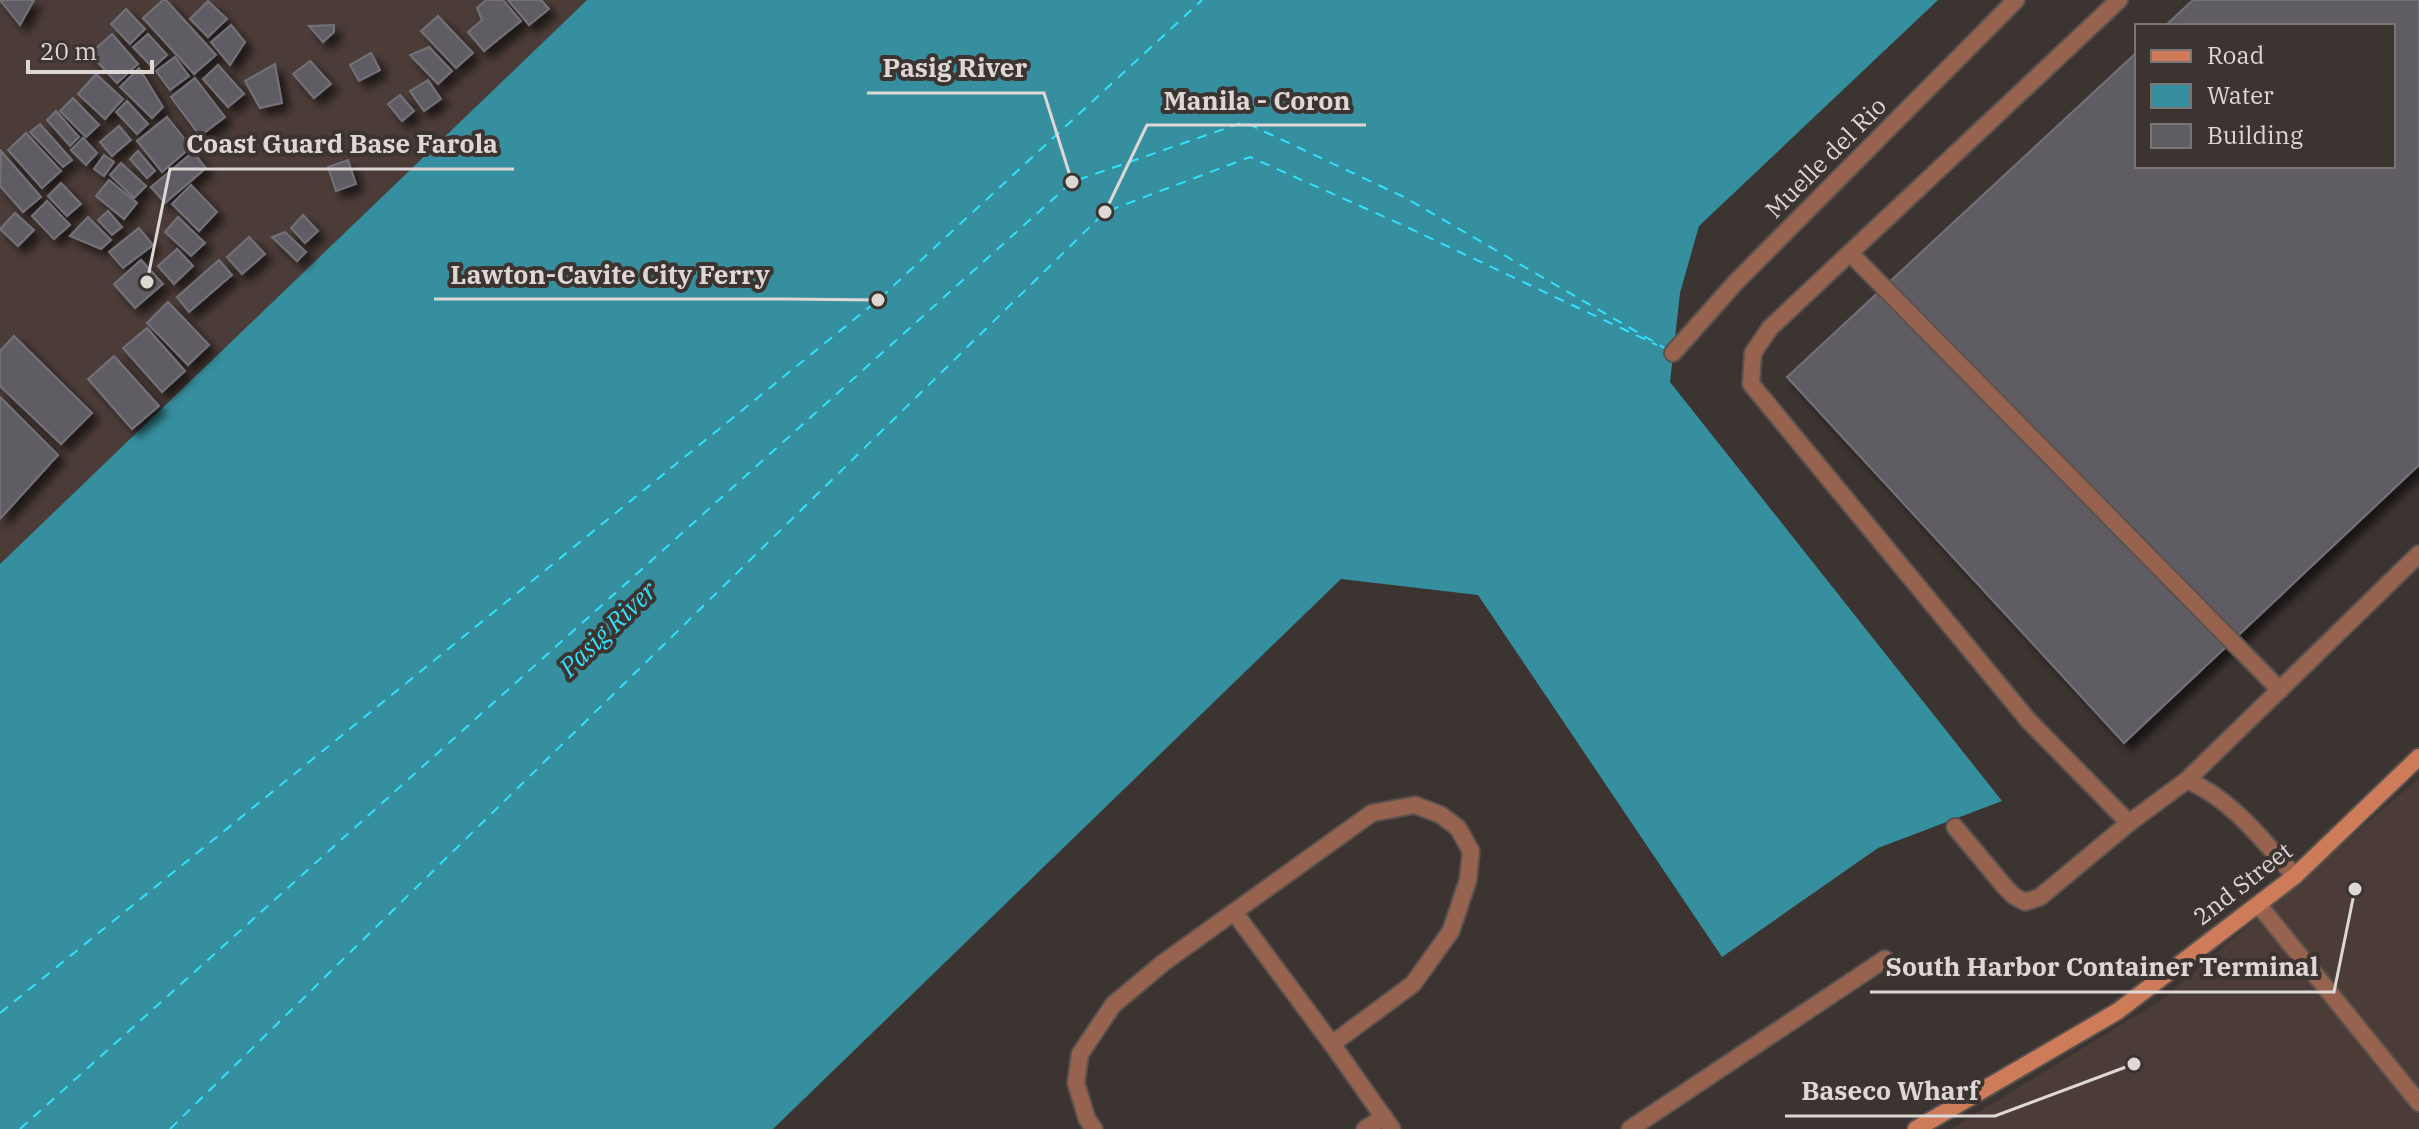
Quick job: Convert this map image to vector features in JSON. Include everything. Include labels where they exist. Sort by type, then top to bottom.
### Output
[{"type":"street","name":"2nd Street","points":[[1916,1129],[2118,1011],[2295,876],[2419,757]]},
{"type":"lane","name":"Muelle del Rio","points":[[1673,353],[1736,282],[2016,0]]},
{"type":"lane","points":[[2119,0],[1770,328],[1753,353],[1751,384],[2028,720],[2129,823]]},
{"type":"lane","points":[[1850,253],[2280,690]]},
{"type":"lane","points":[[1955,827],[2014,896],[2025,902],[2040,897],[2129,823],[2187,780],[2419,554]]},
{"type":"lane","points":[[2187,780],[2206,788],[2229,804],[2295,876]]},
{"type":"lane","points":[[1094,1129],[1087,1119],[1076,1083],[1080,1054],[1113,1005],[1163,963],[1372,813],[1415,805],[1441,815],[1458,828],[1471,851],[1468,880],[1451,931],[1413,984],[1332,1044]]},
{"type":"lane","points":[[2258,904],[2419,1103]]},
{"type":"lane","points":[[1234,912],[1388,1123],[1365,1129]]},
{"type":"lane","points":[[1630,1129],[1885,959]]},
{"type":"shaded area","points":[[0,0],[587,0],[0,564]]},
{"type":"shaded area","points":[[2419,778],[2419,1129],[1951,1129],[2163,999]]},
{"type":"water","points":[[587,0],[1938,0],[1699,226],[1680,293],[1670,382],[2002,801],[1878,848],[1722,957],[1478,595],[1341,579],[773,1129],[0,1129],[0,564]]},
{"type":"building","points":[[0,0],[34,0],[20,25]]},
{"type":"building","points":[[163,0],[216,55],[194,74],[143,18]]},
{"type":"building","points":[[486,0],[503,0],[521,21],[484,51],[468,32],[482,20],[477,8]]},
{"type":"building","points":[[508,0],[541,0],[549,9],[529,25]]},
{"type":"building","points":[[2193,0],[2419,0],[2419,465],[2124,743],[1787,377],[2135,54],[2135,168],[2395,168],[2395,24],[2167,24]]},
{"type":"building","points":[[208,1],[227,19],[208,37],[190,19]]},
{"type":"building","points":[[126,9],[145,29],[130,44],[111,24]]},
{"type":"building","points":[[438,16],[473,53],[456,68],[421,31]]},
{"type":"building","points":[[231,25],[245,42],[230,65],[211,42]]},
{"type":"building","points":[[334,25],[334,32],[323,42],[309,26]]},
{"type":"building","points":[[112,34],[138,64],[117,83],[90,54]]},
{"type":"building","points":[[148,34],[167,55],[153,68],[133,47]]},
{"type":"building","points":[[429,47],[452,71],[438,84],[410,55]]},
{"type":"building","points":[[371,53],[380,70],[359,81],[350,65]]},
{"type":"building","points":[[175,57],[189,76],[170,90],[156,71]]},
{"type":"building","points":[[310,61],[331,84],[314,98],[293,74]]},
{"type":"building","points":[[275,64],[282,103],[260,108],[245,81]]},
{"type":"building","points":[[218,65],[244,94],[228,107],[203,79]]},
{"type":"building","points":[[139,68],[163,107],[152,118],[120,87]]},
{"type":"building","points":[[96,74],[123,99],[105,119],[78,94]]},
{"type":"building","points":[[195,78],[225,117],[200,136],[171,97]]},
{"type":"building","points":[[428,80],[441,99],[424,111],[410,91]]},
{"type":"building","points":[[400,95],[414,111],[402,121],[388,104]]},
{"type":"building","points":[[73,98],[99,125],[86,137],[60,111]]},
{"type":"building","points":[[127,101],[148,124],[137,134],[116,112]]},
{"type":"building","points":[[56,111],[79,137],[70,146],[47,120]]},
{"type":"building","points":[[167,117],[191,147],[162,172],[137,141]]},
{"type":"building","points":[[40,124],[72,160],[63,167],[30,132]]},
{"type":"building","points":[[119,126],[131,140],[112,156],[100,142]]},
{"type":"building","points":[[26,133],[61,171],[42,188],[8,150]]},
{"type":"building","points":[[83,138],[97,153],[86,165],[71,150]]},
{"type":"building","points":[[1,151],[41,197],[23,212],[0,186]]},
{"type":"building","points":[[138,151],[155,171],[147,178],[130,159]]},
{"type":"building","points":[[193,152],[206,168],[165,203],[151,187]]},
{"type":"building","points":[[104,155],[114,162],[104,176],[94,169]]},
{"type":"building","points":[[348,160],[356,184],[336,191],[328,167]]},
{"type":"building","points":[[121,163],[146,186],[134,198],[110,175]]},
{"type":"building","points":[[109,180],[137,203],[124,219],[96,196]]},
{"type":"building","points":[[61,183],[81,204],[67,216],[48,196]]},
{"type":"building","points":[[191,185],[217,212],[199,231],[172,204]]},
{"type":"building","points":[[47,201],[70,225],[54,239],[32,216]]},
{"type":"building","points":[[108,211],[122,227],[112,235],[98,220]]},
{"type":"building","points":[[15,213],[34,230],[18,246],[0,229]]},
{"type":"building","points":[[303,215],[318,231],[305,243],[291,228]]},
{"type":"building","points":[[88,217],[111,240],[101,249],[70,236]]},
{"type":"building","points":[[178,217],[205,243],[191,256],[165,232]]},
{"type":"building","points":[[139,228],[153,245],[123,268],[109,252]]},
{"type":"building","points":[[285,232],[306,252],[297,261],[272,237]]},
{"type":"building","points":[[249,237],[265,254],[242,274],[227,257]]},
{"type":"building","points":[[177,249],[193,266],[174,284],[158,266]]},
{"type":"building","points":[[141,260],[163,284],[135,308],[114,284]]},
{"type":"building","points":[[219,260],[232,275],[189,312],[177,297]]},
{"type":"building","points":[[168,302],[209,345],[188,365],[147,323]]},
{"type":"building","points":[[147,328],[185,371],[162,392],[123,348]]},
{"type":"building","points":[[14,336],[92,413],[61,444],[0,386],[0,351]]},
{"type":"building","points":[[114,356],[159,406],[132,429],[88,379]]},
{"type":"building","points":[[0,397],[58,455],[0,519]]},
{"type":"ferry route","points":[[0,1013],[878,300],[1202,0]]},
{"type":"ferry route","points":[[20,1129],[1072,182],[1244,122],[1404,197],[1668,350]]},
{"type":"ferry route","points":[[170,1129],[1105,212],[1250,157],[1657,345]]},
{"type":"place","name":"Pasig River","points":[[1072,182]]},
{"type":"place","name":"Manila - Coron","points":[[1105,212]]},
{"type":"place","name":"Coast Guard Base Farola","points":[[147,282]]},
{"type":"place","name":"Lawton-Cavite City Ferry","points":[[878,300]]},
{"type":"place","name":"South Harbor Container Terminal","points":[[2355,889]]},
{"type":"place","name":"Baseco Wharf","points":[[2134,1064]]}]
